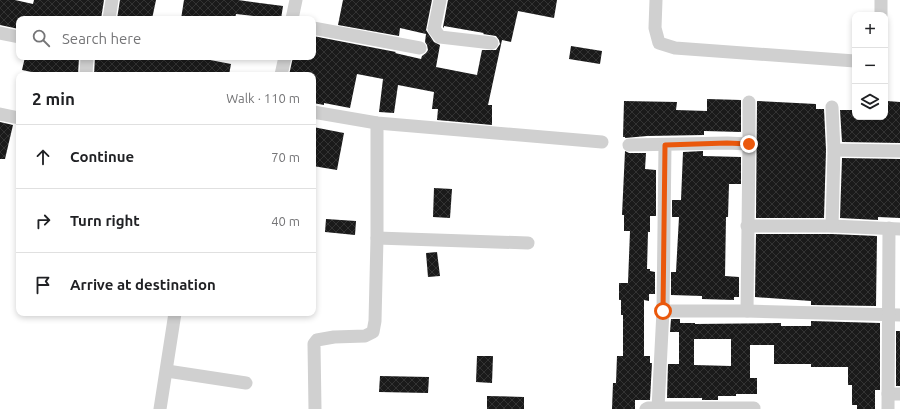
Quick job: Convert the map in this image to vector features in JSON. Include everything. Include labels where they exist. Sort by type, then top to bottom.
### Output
[{"type":"street","points":[[109,16],[112,0]]},
{"type":"street","points":[[293,16],[296,0]]},
{"type":"street","points":[[440,0],[434,29],[440,37],[492,43]]},
{"type":"street","points":[[656,0],[655,28],[659,43],[675,48],[852,61]]},
{"type":"street","points":[[881,0],[881,12]]},
{"type":"street","points":[[316,29],[420,48]]},
{"type":"street","points":[[0,33],[16,36]]},
{"type":"street","points":[[86,72],[87,60]]},
{"type":"street","points":[[282,72],[284,60]]},
{"type":"street","points":[[747,311],[749,102]]},
{"type":"street","points":[[832,108],[834,150],[832,226]]},
{"type":"street","points":[[316,113],[377,123],[602,142]]},
{"type":"street","points":[[0,114],[16,117]]},
{"type":"street","points":[[315,409],[314,344],[317,340],[334,337],[365,336],[373,332],[377,238],[377,123]]},
{"type":"street","points":[[629,145],[749,144]]},
{"type":"street","points":[[665,145],[663,311],[652,408],[754,408]]},
{"type":"street","points":[[834,150],[900,151]]},
{"type":"street","points":[[747,226],[832,226],[895,229],[894,394],[888,409]]},
{"type":"street","points":[[377,238],[528,244]]},
{"type":"street","points":[[663,311],[747,311],[894,315]]},
{"type":"street","points":[[160,409],[175,316]]},
{"type":"street","points":[[167,371],[246,383]]},
{"type":"building","points":[[0,0],[15,0],[33,4],[34,0],[104,0],[101,16],[16,16],[16,28],[0,25]]},
{"type":"building","points":[[120,0],[156,0],[153,16],[117,16]]},
{"type":"building","points":[[184,0],[238,0],[283,6],[281,16],[254,16],[236,14],[236,16],[181,16]]},
{"type":"building","points":[[343,0],[432,0],[426,30],[434,42],[440,45],[436,67],[477,75],[482,50],[496,50],[500,44],[499,40],[496,36],[483,34],[484,33],[444,26],[444,28],[443,27],[448,0],[557,0],[554,18],[518,11],[511,42],[502,40],[488,105],[492,105],[492,125],[437,120],[438,109],[432,109],[434,92],[398,85],[394,113],[379,112],[383,79],[357,74],[350,108],[324,103],[324,105],[316,104],[316,72],[290,72],[292,60],[316,60],[316,37],[396,52],[395,53],[421,59],[428,50],[425,42],[426,34],[400,28],[399,36],[338,25]]},
{"type":"building","points":[[571,46],[602,51],[600,64],[569,59]]},
{"type":"building","points":[[24,60],[79,60],[78,72],[32,72],[22,70]]},
{"type":"building","points":[[95,60],[210,60],[231,64],[230,72],[94,72]]},
{"type":"building","points":[[707,99],[741,100],[741,132],[704,131],[704,135],[623,137],[624,101],[677,102],[676,110],[707,111]]},
{"type":"building","points":[[757,101],[816,104],[816,109],[824,109],[826,150],[824,218],[756,218]]},
{"type":"building","points":[[888,101],[900,102],[900,143],[842,142],[840,110],[852,110],[852,120],[888,120]]},
{"type":"building","points":[[0,122],[13,125],[5,159],[0,159]]},
{"type":"building","points":[[316,128],[344,133],[337,170],[316,166]]},
{"type":"building","points":[[625,151],[629,153],[646,153],[645,169],[656,170],[656,216],[650,216],[647,269],[655,272],[655,294],[649,294],[649,301],[644,300],[644,356],[650,356],[650,363],[652,363],[650,400],[635,400],[635,409],[612,409],[613,383],[616,383],[617,356],[623,356],[623,315],[621,315],[621,300],[619,300],[619,283],[628,283],[630,231],[624,231],[624,215],[622,215]]},
{"type":"building","points":[[703,151],[703,156],[741,157],[741,184],[729,184],[728,217],[726,217],[725,276],[739,277],[739,297],[734,297],[734,300],[702,299],[702,296],[671,295],[671,272],[676,272],[679,217],[672,217],[672,200],[681,200],[683,152]]},
{"type":"building","points":[[842,158],[900,159],[900,218],[878,217],[878,220],[840,218]]},
{"type":"building","points":[[434,188],[452,189],[450,218],[433,217]]},
{"type":"building","points":[[326,219],[356,221],[355,235],[325,232]]},
{"type":"building","points":[[756,234],[832,234],[877,236],[876,306],[811,305],[811,301],[755,297]]},
{"type":"building","points":[[437,252],[440,276],[428,277],[426,253]]},
{"type":"building","points":[[671,319],[680,319],[680,323],[695,324],[781,323],[781,326],[811,326],[811,321],[880,323],[880,390],[875,390],[875,409],[857,409],[857,405],[852,405],[852,385],[848,385],[848,367],[811,367],[811,364],[774,364],[774,345],[750,345],[750,378],[757,378],[757,394],[718,396],[718,400],[702,400],[702,398],[667,398],[668,364],[679,364],[679,332],[670,332]],"holes":[[[694,339],[731,339],[731,366],[694,365]]]},
{"type":"building","points":[[896,331],[900,331],[900,386],[896,386]]},
{"type":"building","points":[[477,356],[493,356],[492,383],[476,382]]},
{"type":"building","points":[[380,376],[429,377],[428,393],[379,392]]},
{"type":"building","points":[[487,396],[524,397],[524,409],[487,409]]},
{"type":"route","points":[[663,311],[665,145],[727,143],[749,144]]}]
